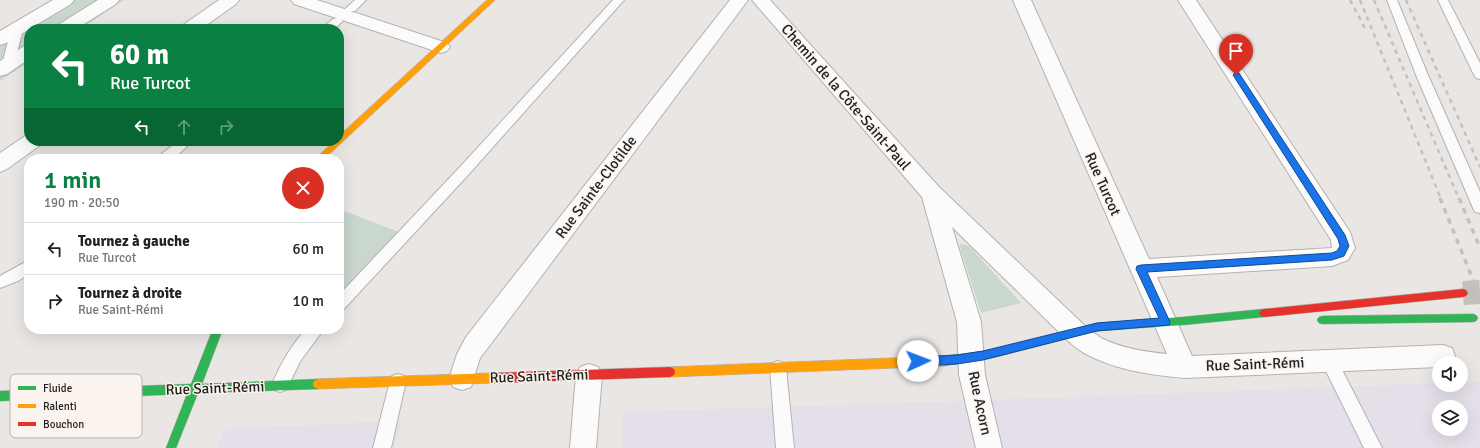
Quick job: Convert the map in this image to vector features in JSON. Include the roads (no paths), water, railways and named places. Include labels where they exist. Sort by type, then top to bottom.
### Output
[{"type":"main road","points":[[344,136],[492,0]]},
{"type":"main road","points":[[325,154],[333,146]]},
{"type":"main road","name":"Rue Saint-Rémi","points":[[142,391],[778,368],[945,360],[971,358],[996,353],[1075,332],[1118,324],[1174,321],[1463,293]]},
{"type":"main road","points":[[1310,320],[1473,318]]},
{"type":"main road","name":"Rue Saint-Rémi","points":[[1174,321],[1294,320]]},
{"type":"main road","points":[[170,448],[216,334]]},
{"type":"main road","name":"Rue Saint-Rémi","points":[[0,396],[10,396]]},
{"type":"street","points":[[25,24],[65,0]]},
{"type":"street","points":[[72,24],[110,0]]},
{"type":"street","points":[[196,24],[230,0]]},
{"type":"street","points":[[300,0],[441,47]]},
{"type":"street","name":"Rue Sainte-Clotilde","points":[[462,379],[469,354],[475,345],[739,0]]},
{"type":"street","name":"Chemin de la Côte-Saint-Paul","points":[[761,0],[931,193],[1075,332]]},
{"type":"street","name":"Rue Turcot","points":[[1022,0],[1141,269],[1174,321],[1185,367]]},
{"type":"street","points":[[1141,269],[1332,257],[1337,256],[1343,251],[1345,246],[1342,238],[1187,0]]},
{"type":"street","points":[[0,39],[24,25]]},
{"type":"street","points":[[4,67],[24,55]]},
{"type":"street","points":[[0,164],[25,146]]},
{"type":"street","name":"Chemin de la Côte-Saint-Paul","points":[[931,193],[969,322],[971,358]]},
{"type":"street","name":"Rue Saint-Rémi","points":[[1075,332],[1092,345],[1124,358],[1150,364],[1185,367],[1432,356]]},
{"type":"street","name":"Rue Acorn","points":[[971,358],[975,390],[990,448]]},
{"type":"street","points":[[583,448],[589,375]]},
{"type":"lane","points":[[351,9],[361,0]]},
{"type":"lane","points":[[344,300],[619,0]]},
{"type":"lane","points":[[1392,0],[1422,74],[1480,208]]},
{"type":"lane","points":[[1443,0],[1480,75]]},
{"type":"lane","points":[[333,24],[337,21]]},
{"type":"lane","points":[[4,67],[17,29]]},
{"type":"lane","points":[[170,154],[181,146]]},
{"type":"lane","points":[[0,282],[14,277],[24,270]]},
{"type":"lane","points":[[280,385],[296,352],[312,334]]},
{"type":"lane","points":[[1329,361],[1373,448]]},
{"type":"lane","points":[[778,368],[785,448]]},
{"type":"lane","points":[[382,448],[398,381]]},
{"type":"tunnel","points":[[1463,293],[1480,292]]},
{"type":"railway","points":[[1350,0],[1366,30]]},
{"type":"railway","points":[[1360,0],[1441,199]]},
{"type":"railway","points":[[1374,0],[1459,199]]},
{"type":"railway","points":[[1406,0],[1480,167]]},
{"type":"railway","points":[[1440,198],[1480,297]]},
{"type":"railway","points":[[1459,198],[1480,248]]}]
